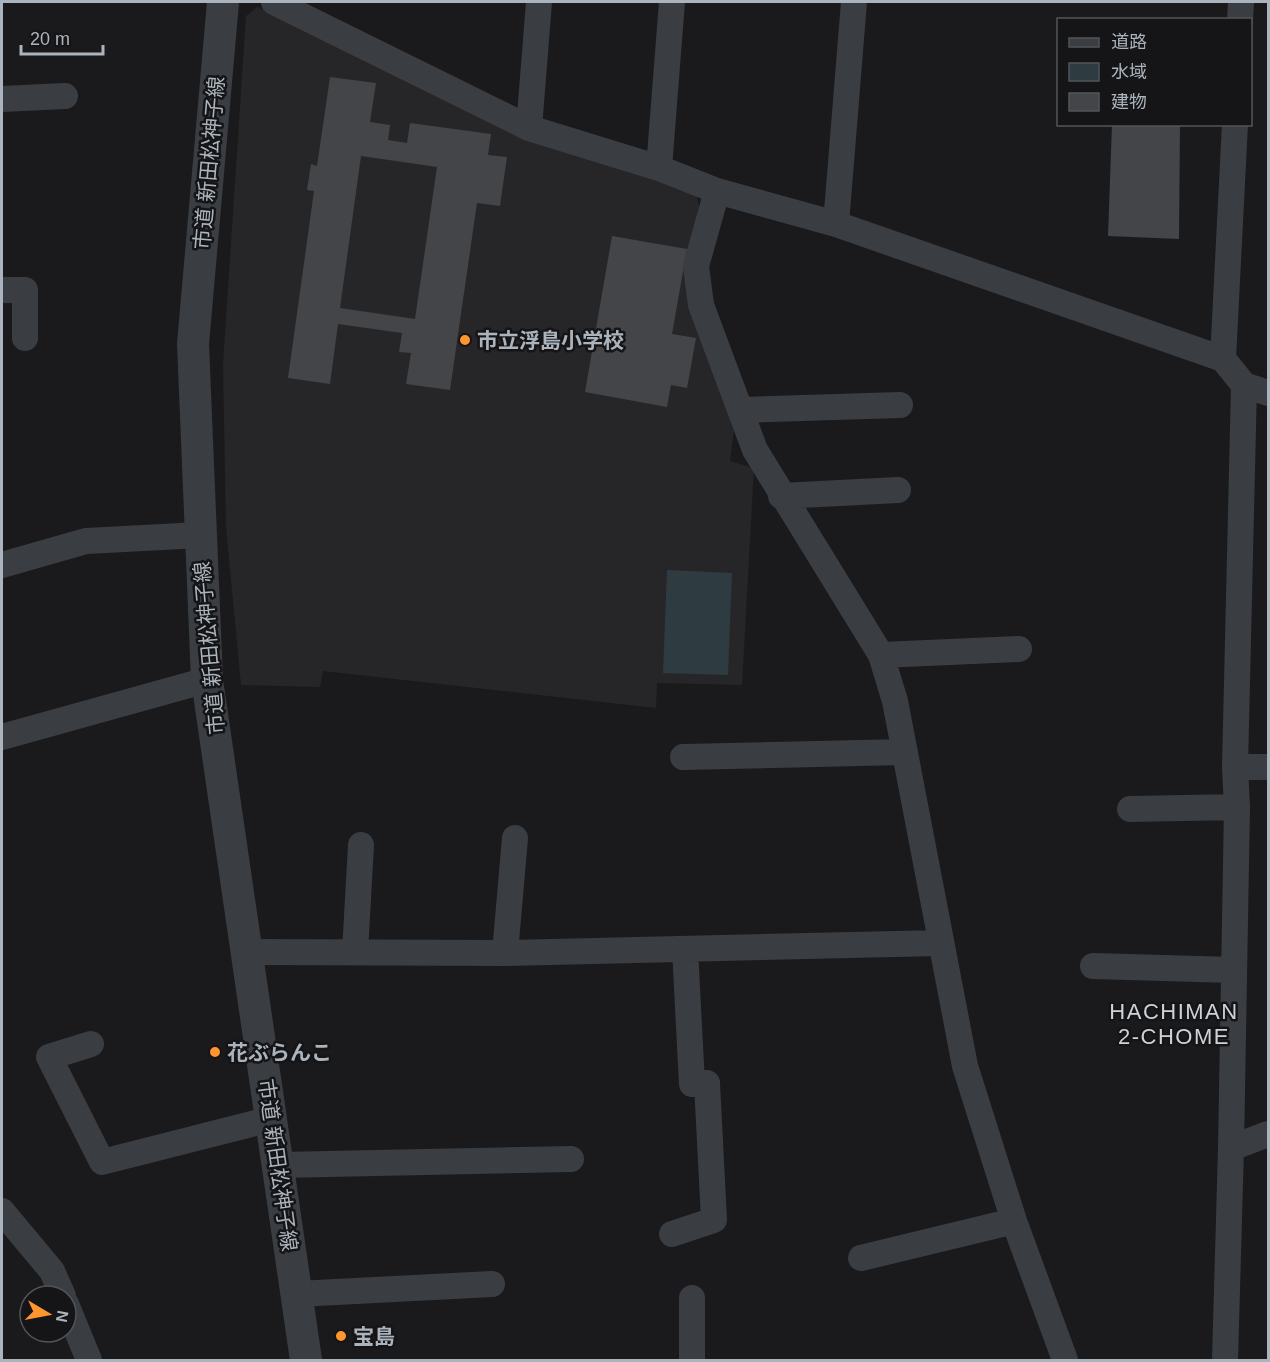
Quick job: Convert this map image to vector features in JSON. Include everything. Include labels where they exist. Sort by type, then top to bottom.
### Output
[{"type":"street","name":"市道 新田松神子線","points":[[223,2],[193,344],[207,680],[249,952],[306,1360]]},
{"type":"street","points":[[274,2],[529,128],[659,168],[717,191],[836,224],[1223,359],[1244,385],[1269,393]]},
{"type":"street","points":[[529,128],[539,2]]},
{"type":"street","points":[[659,168],[672,2]]},
{"type":"street","points":[[836,224],[854,2]]},
{"type":"street","points":[[1240,18],[1241,2]]},
{"type":"street","points":[[2,99],[65,96]]},
{"type":"street","points":[[1223,359],[1235,126]]},
{"type":"street","points":[[717,191],[696,266],[702,305],[755,450],[881,655],[895,701],[965,1066],[1014,1221],[1065,1360]]},
{"type":"street","points":[[2,290],[26,290],[25,338]]},
{"type":"street","points":[[1224,1360],[1231,1148],[1237,807],[1235,767],[1244,385]]},
{"type":"street","points":[[742,410],[900,405]]},
{"type":"street","points":[[782,496],[898,490]]},
{"type":"street","points":[[2,565],[86,542],[200,535]]},
{"type":"street","points":[[881,655],[1019,649]]},
{"type":"street","points":[[2,737],[207,680]]},
{"type":"street","points":[[683,757],[904,752]]},
{"type":"street","points":[[1235,767],[1269,767]]},
{"type":"street","points":[[1130,809],[1237,807]]},
{"type":"street","points":[[505,953],[515,838]]},
{"type":"street","points":[[355,952],[362,845]]},
{"type":"street","points":[[249,952],[505,953],[940,943]]},
{"type":"street","points":[[672,1234],[714,1220],[708,1083],[692,1084],[685,949]]},
{"type":"street","points":[[1093,966],[1234,970]]},
{"type":"street","points":[[92,1044],[49,1057],[102,1162],[271,1119]]},
{"type":"street","points":[[1231,1148],[1269,1134]]},
{"type":"street","points":[[279,1165],[571,1159]]},
{"type":"street","points":[[2,1211],[52,1271],[58,1284]]},
{"type":"street","points":[[861,1258],[1014,1221]]},
{"type":"street","points":[[297,1294],[492,1284]]},
{"type":"street","points":[[692,1298],[692,1360]]},
{"type":"street","points":[[78,1333],[89,1360]]},
{"type":"shaded area","name":"市立浮島小学校","points":[[257,7],[514,127],[695,193],[703,216],[695,243],[736,414],[730,461],[754,468],[742,685],[657,683],[656,708],[323,671],[320,687],[241,685],[226,527],[223,364],[246,16]]},
{"type":"water","points":[[667,570],[732,573],[728,675],[663,673]]},
{"type":"building","points":[[330,77],[376,83],[370,122],[390,125],[388,140],[407,143],[410,123],[491,134],[488,155],[507,157],[500,206],[477,203],[450,390],[406,384],[411,353],[399,352],[402,333],[338,324],[330,384],[288,378],[314,191],[307,190],[311,164],[317,166]],"holes":[[[361,156],[437,167],[415,319],[340,308]]]},
{"type":"building","points":[[1112,126],[1180,126],[1179,239],[1108,236]]},
{"type":"building","points":[[612,236],[687,249],[672,334],[696,338],[687,388],[671,385],[667,407],[585,392]]},
{"type":"place","name":"市立浮島小学校","points":[[465,340]]},
{"type":"place","name":"花ぶらんこ","points":[[215,1052]]},
{"type":"place","name":"宝島","points":[[341,1336]]},
{"type":"district","name":"HACHIMAN 2-CHOME","points":[[1174,1024]]}]
